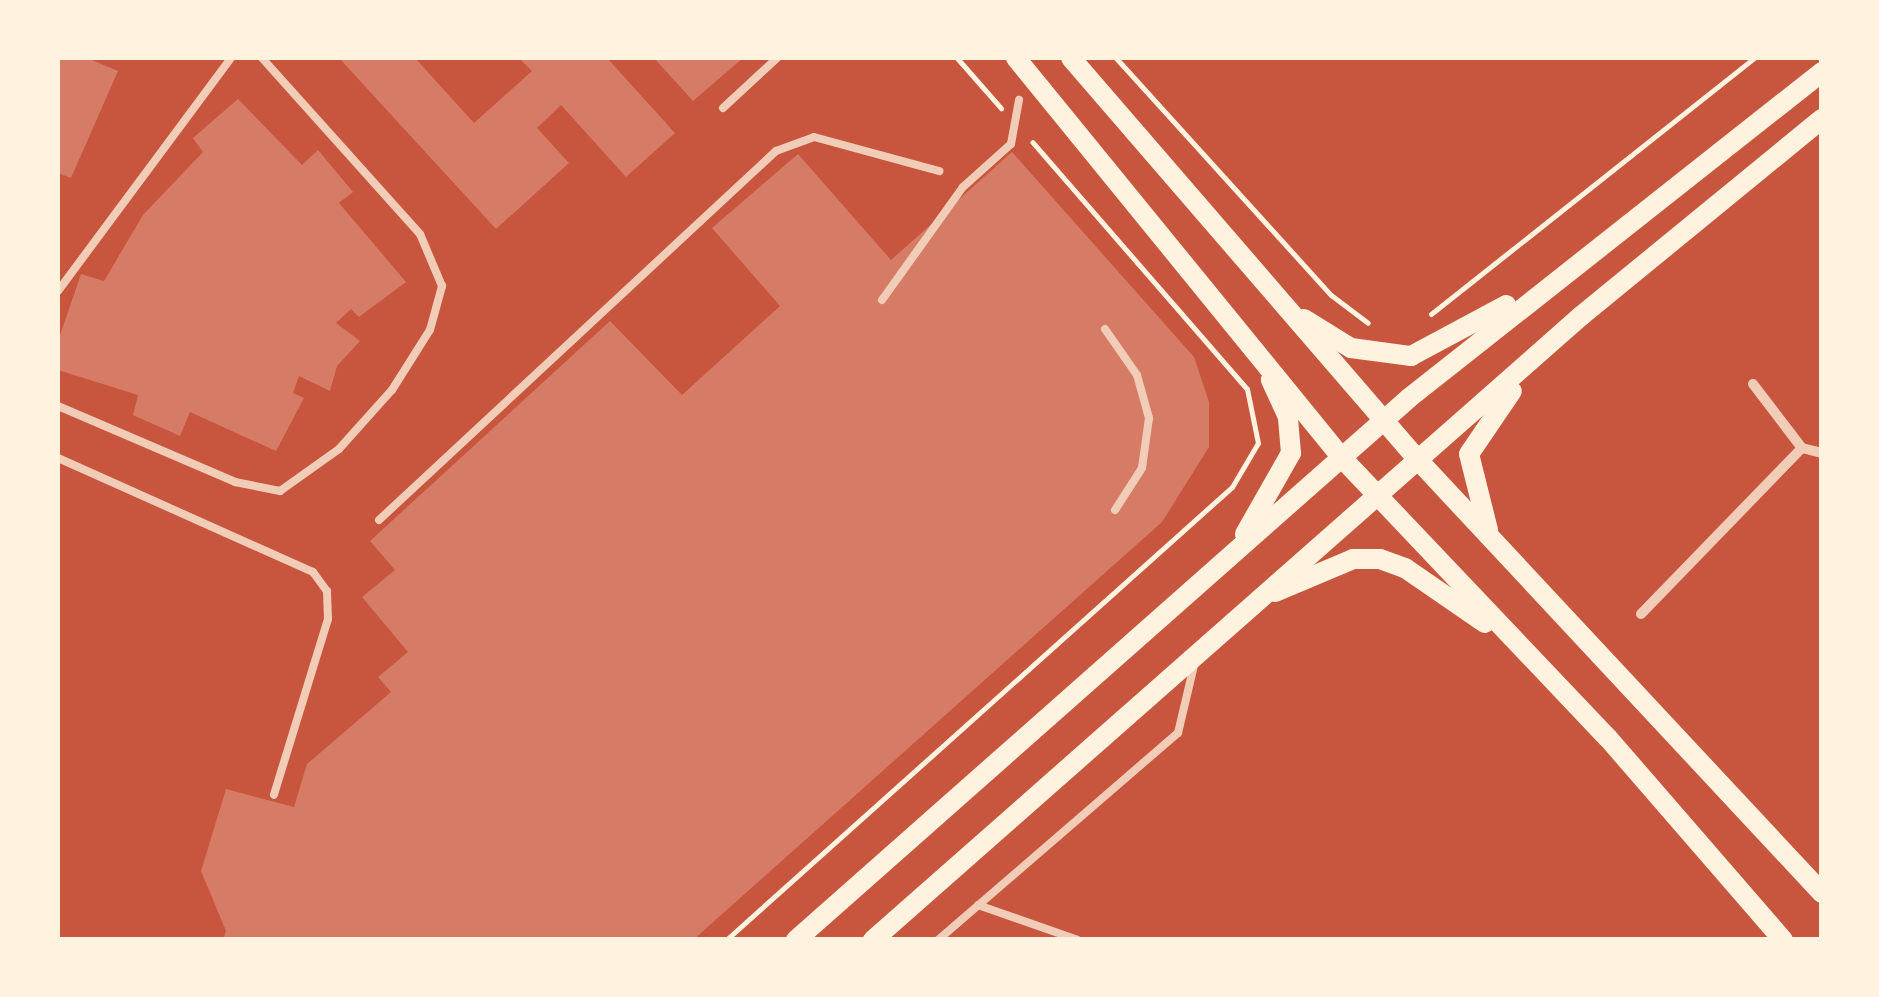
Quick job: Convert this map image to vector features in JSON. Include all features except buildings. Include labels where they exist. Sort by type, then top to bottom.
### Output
[{"type":"main road","points":[[1016,58],[1245,331],[1342,458],[1608,738],[1782,940]]},
{"type":"main road","points":[[1070,58],[1418,461],[1822,893]]},
{"type":"main road","points":[[796,940],[1384,422],[1586,254],[1822,72]]},
{"type":"main road","points":[[873,940],[1196,651],[1581,316],[1822,119]]},
{"type":"main road","points":[[1281,304],[1351,348],[1411,356],[1438,346],[1586,254]]},
{"type":"main road","points":[[1492,540],[1469,470],[1474,440],[1581,316]]},
{"type":"main road","points":[[1227,561],[1272,494],[1290,452],[1288,417],[1245,331]]},
{"type":"main road","points":[[1245,608],[1324,568],[1380,559],[1405,568],[1512,640]]},
{"type":"street","points":[[1753,384],[1802,448],[1822,453]]},
{"type":"street","points":[[1642,614],[1802,448]]},
{"type":"lane","points":[[58,291],[231,58]]},
{"type":"lane","points":[[58,406],[234,482],[280,491],[339,449],[392,390],[430,330],[442,286],[420,234],[262,58]]},
{"type":"lane","points":[[723,108],[776,58]]},
{"type":"lane","points":[[882,300],[963,187],[1011,144],[1019,100]]},
{"type":"lane","points":[[378,520],[776,151],[814,137],[939,171]]},
{"type":"lane","points":[[1105,329],[1136,375],[1149,418],[1142,468],[1116,510]]},
{"type":"lane","points":[[58,458],[298,564],[328,591],[328,619],[274,795]]},
{"type":"lane","points":[[938,940],[1178,733],[1196,651]]},
{"type":"lane","points":[[978,905],[1078,940]]},
{"type":"path","points":[[726,940],[1232,487],[1258,443],[1247,389],[956,58]]},
{"type":"path","points":[[1116,58],[1331,295],[1383,334]]},
{"type":"path","points":[[1427,317],[1754,58]]}]
